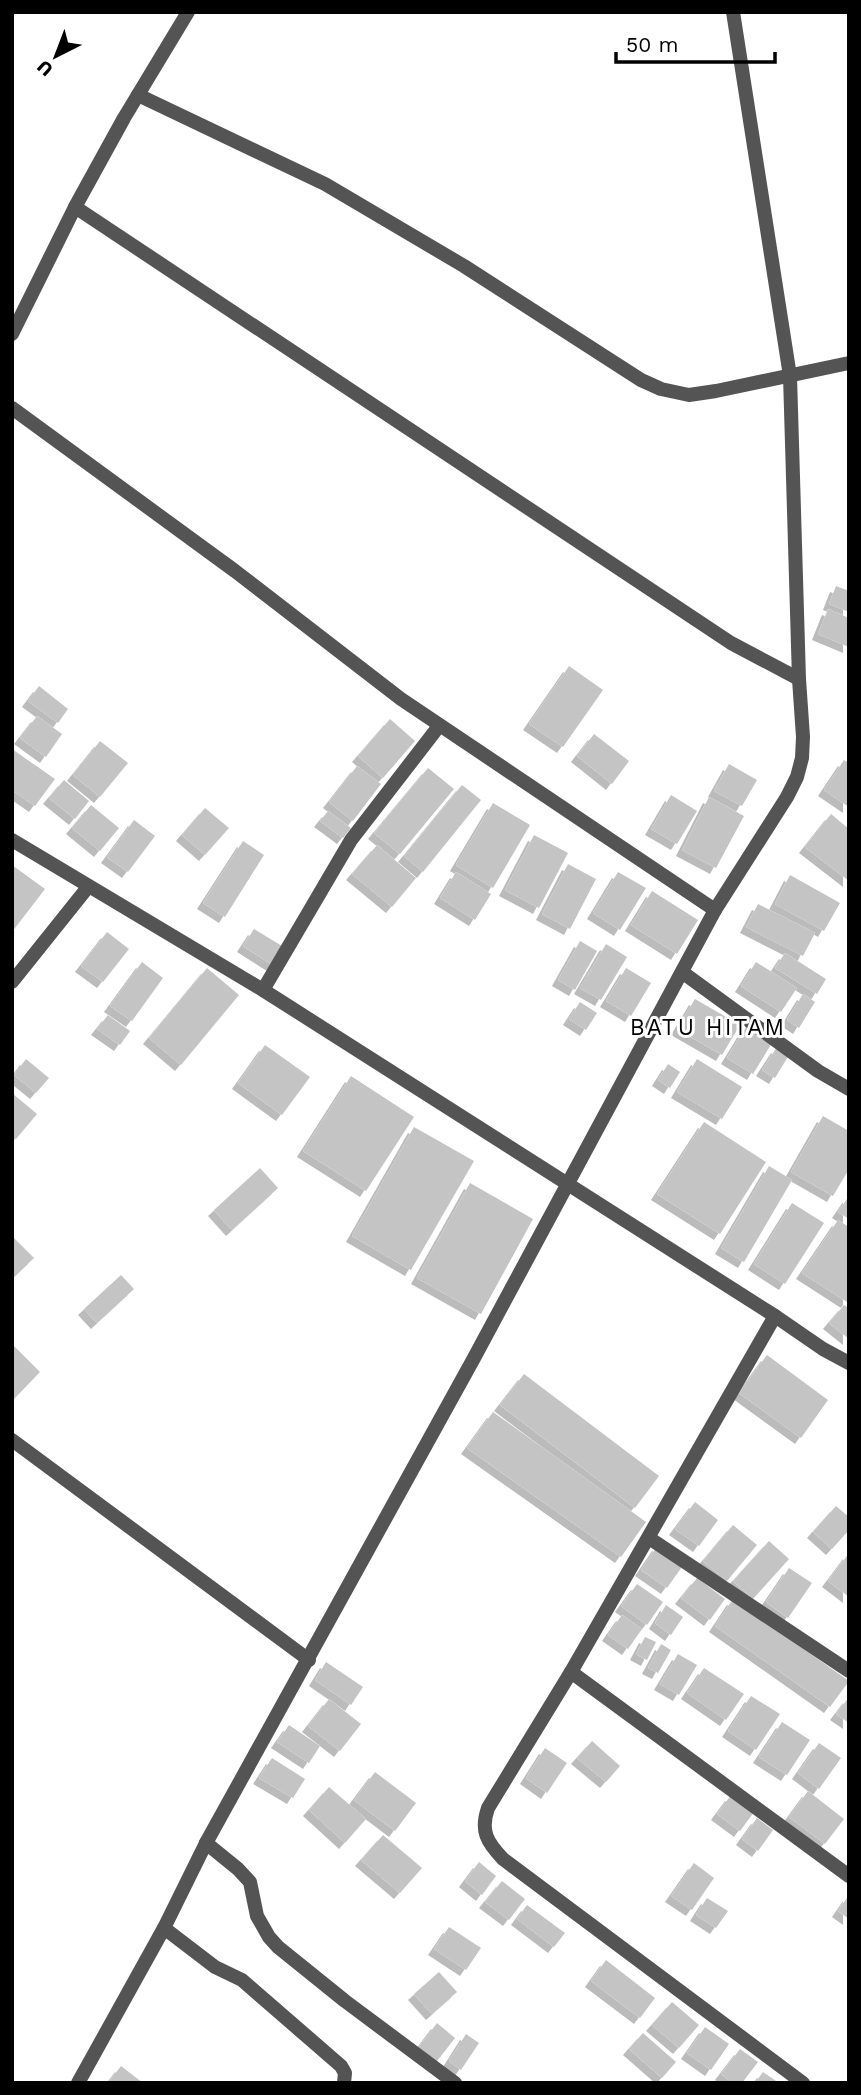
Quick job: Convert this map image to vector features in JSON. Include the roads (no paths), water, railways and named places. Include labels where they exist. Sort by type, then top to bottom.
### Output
[{"type":"street","points":[[12,334],[75,207],[188,12]]},
{"type":"street","points":[[78,2083],[715,910],[797,777],[802,758],[803,737],[790,376],[733,12]]},
{"type":"street","points":[[138,95],[325,184],[464,266],[641,380],[661,389],[689,395],[849,363]]},
{"type":"street","points":[[75,207],[719,635],[799,679]]},
{"type":"street","points":[[12,408],[224,563],[401,699],[715,910]]},
{"type":"street","points":[[263,990],[351,840],[439,726]]},
{"type":"street","points":[[12,841],[263,990],[823,1349],[849,1363]]},
{"type":"street","points":[[12,982],[88,887]]},
{"type":"street","points":[[682,972],[818,1071],[849,1089]]},
{"type":"street","points":[[775,1316],[571,1672],[488,1808],[484,1820],[484,1834],[503,1859],[803,2083]]},
{"type":"street","points":[[12,1440],[309,1660]]},
{"type":"street","points":[[649,1538],[849,1671]]},
{"type":"street","points":[[571,1672],[849,1876]]},
{"type":"street","points":[[206,1843],[250,1882],[257,1916],[278,1947],[455,2083]]},
{"type":"street","points":[[164,1928],[215,1968],[242,1980],[260,1994],[341,2066],[345,2073],[344,2083]]},
{"type":"district","name":"BATU HITAM","points":[[708,1027]]}]
